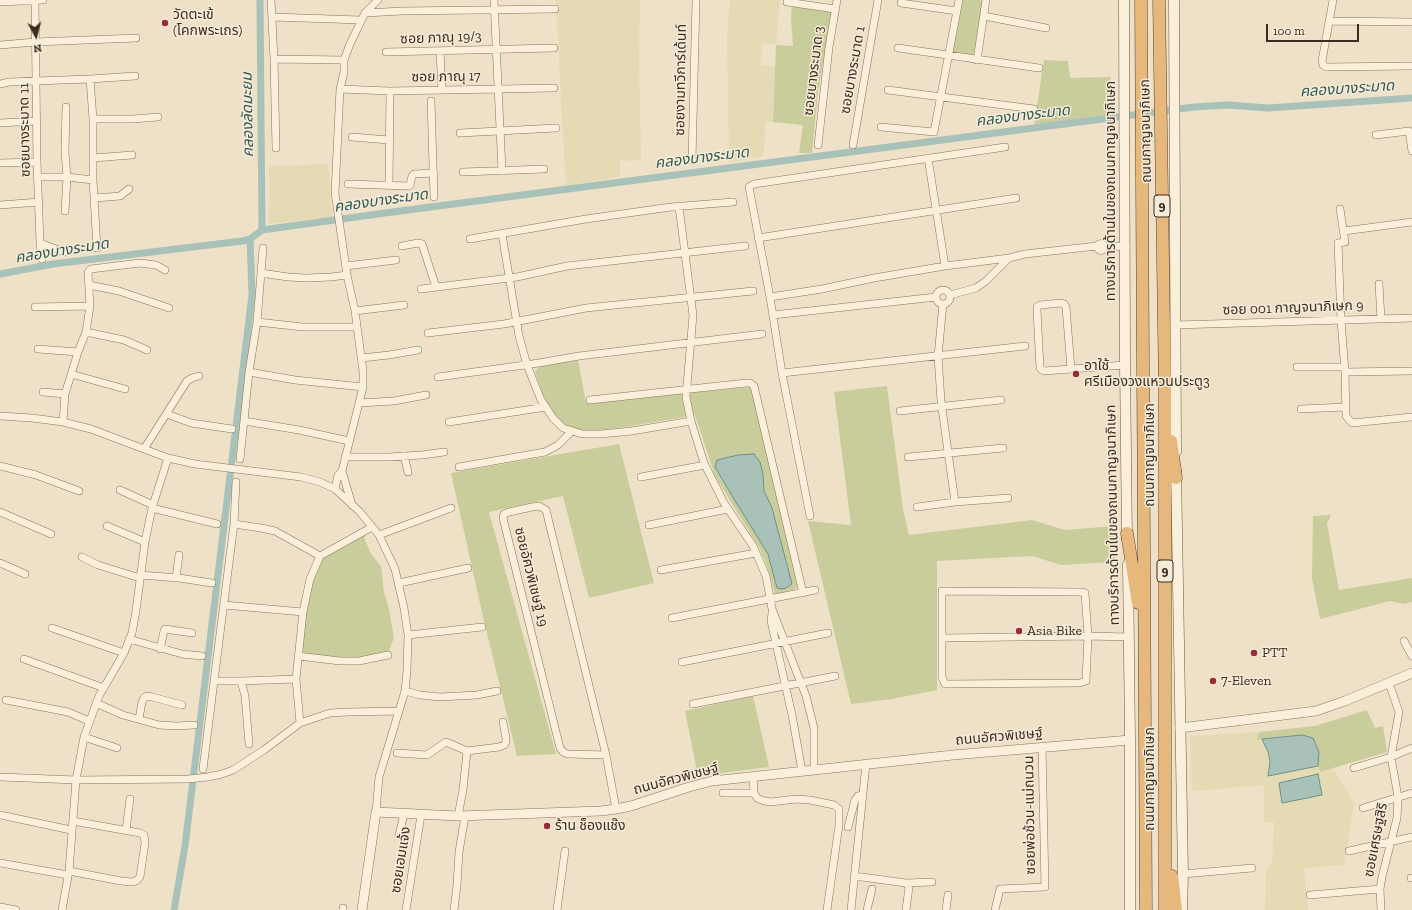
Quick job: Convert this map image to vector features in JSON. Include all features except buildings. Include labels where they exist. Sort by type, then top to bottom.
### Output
[{"type":"highway","name":"ถนนกาญจนาภิเษก","points":[[1141,0],[1146,910]]},
{"type":"highway","name":"ถนนกาญจนาภิเษก","points":[[1159,0],[1165,392],[1164,910]]},
{"type":"highway","points":[[1165,392],[1176,478]]},
{"type":"highway","points":[[1127,533],[1144,644]]},
{"type":"highway","points":[[1165,846],[1171,861],[1172,883],[1176,910]]},
{"type":"main road","name":"ทางบริการด้านในของถนนกาญจนาภิเษก","points":[[1124,0],[1126,246],[1125,365],[1130,740],[1130,910]]},
{"type":"main road","points":[[1174,0],[1176,478],[1183,874],[1182,910]]},
{"type":"street","name":"ซอยบางระมาด 11","points":[[35,0],[37,162],[42,260]]},
{"type":"street","points":[[0,2],[43,0]]},
{"type":"street","points":[[270,0],[274,59],[276,148]]},
{"type":"street","points":[[334,489],[338,475],[342,470],[363,387],[363,371],[355,311],[347,275],[335,193],[340,89],[347,50],[363,16],[378,0]]},
{"type":"street","points":[[494,0],[502,171]]},
{"type":"street","name":"ซอยงามทวีการ์เด้นท์","points":[[692,160],[696,0]]},
{"type":"street","name":"ซอยบางระมาด 3","points":[[818,145],[836,0]]},
{"type":"street","name":"ซอยบางระมาด 1","points":[[853,145],[878,0]]},
{"type":"street","points":[[881,127],[934,132],[959,0]]},
{"type":"street","points":[[977,60],[986,0]]},
{"type":"street","points":[[1333,0],[1322,61],[1323,65],[1326,67],[1412,66]]},
{"type":"street","points":[[787,2],[835,9]]},
{"type":"street","points":[[901,3],[957,11]]},
{"type":"street","points":[[272,17],[363,16],[402,11],[555,9]]},
{"type":"street","points":[[984,16],[1046,28]]},
{"type":"street","points":[[1330,21],[1412,22]]},
{"type":"street","points":[[0,45],[136,38]]},
{"type":"street","name":"ซอย ภาณุ 19/3","points":[[386,52],[554,48]]},
{"type":"street","points":[[898,48],[1039,68]]},
{"type":"street","points":[[440,51],[442,90]]},
{"type":"street","points":[[274,59],[344,60]]},
{"type":"street","points":[[0,84],[135,76]]},
{"type":"street","points":[[90,79],[93,119],[93,180],[97,248]]},
{"type":"street","name":"ซอย ภาณุ 17","points":[[340,89],[390,91],[554,88]]},
{"type":"street","points":[[888,90],[1034,109]]},
{"type":"street","points":[[389,185],[390,91]]},
{"type":"street","points":[[431,102],[434,197]]},
{"type":"street","points":[[65,211],[67,177],[65,152],[66,106]]},
{"type":"street","points":[[93,119],[133,119],[158,117]]},
{"type":"street","points":[[0,123],[37,121]]},
{"type":"street","points":[[460,133],[556,128]]},
{"type":"street","points":[[1376,135],[1411,131],[1412,152]]},
{"type":"street","points":[[352,137],[389,140]]},
{"type":"street","points":[[810,516],[782,373],[770,297],[749,186],[754,184],[1005,147]]},
{"type":"street","points":[[93,158],[132,155]]},
{"type":"street","points":[[928,158],[945,266]]},
{"type":"street","points":[[0,163],[37,162]]},
{"type":"street","points":[[463,172],[544,169]]},
{"type":"street","points":[[348,184],[408,186],[410,185],[414,174],[434,173]]},
{"type":"street","points":[[38,177],[67,177],[93,180]]},
{"type":"street","points":[[95,198],[120,196],[129,189]]},
{"type":"street","points":[[758,238],[1016,198]]},
{"type":"street","points":[[0,205],[39,202]]},
{"type":"street","points":[[470,239],[586,219],[679,206],[733,202]]},
{"type":"street","points":[[679,206],[693,315],[686,389],[686,397],[691,421],[705,465],[728,509],[753,546],[766,576],[772,609],[806,696],[814,728],[814,770]]},
{"type":"street","points":[[1340,209],[1345,242],[1338,243],[1346,416],[1352,423],[1412,417]]},
{"type":"street","points":[[1344,231],[1412,222]]},
{"type":"street","points":[[502,234],[517,322],[527,365],[541,400],[553,418],[563,428],[582,434],[600,434],[632,431],[691,421]]},
{"type":"street","points":[[40,243],[64,252]]},
{"type":"street","points":[[402,246],[418,243],[422,244],[436,287]]},
{"type":"street","points":[[421,289],[509,278],[567,266],[745,246]]},
{"type":"street","points":[[770,297],[945,266],[1008,258],[1025,254],[1126,246]]},
{"type":"street","points":[[240,460],[249,372],[257,322],[263,248]]},
{"type":"street","points":[[950,295],[976,288],[986,281],[1008,258]]},
{"type":"street","points":[[346,266],[396,260]]},
{"type":"street","points":[[62,422],[65,394],[86,332],[90,306],[88,272],[91,269],[140,263],[156,265],[165,270]]},
{"type":"street","points":[[261,273],[306,278],[347,275]]},
{"type":"street","points":[[1379,284],[1381,319]]},
{"type":"street","points":[[89,286],[119,291],[169,308]]},
{"type":"street","points":[[428,332],[517,322],[586,308],[753,290]]},
{"type":"street","points":[[936,297],[938,292],[942,290],[947,291],[950,295]]},
{"type":"street","points":[[943,304],[949,301],[950,295]]},
{"type":"street","points":[[773,316],[936,297]]},
{"type":"street","points":[[936,297],[938,302],[943,304]]},
{"type":"street","points":[[1071,369],[1066,307],[1061,303],[1040,305],[1037,307],[1037,310],[1040,368],[1044,371],[1071,369],[1125,365]]},
{"type":"street","points":[[943,304],[938,356],[941,406],[954,502]]},
{"type":"street","points":[[355,311],[404,305]]},
{"type":"street","points":[[35,307],[90,306]]},
{"type":"street","name":"ซอย 001 กาญจนาภิเษก 9","points":[[1175,325],[1412,318]]},
{"type":"street","points":[[257,322],[303,327],[357,327]]},
{"type":"street","points":[[86,332],[124,340],[147,350]]},
{"type":"street","points":[[438,377],[580,356],[762,334]]},
{"type":"street","points":[[782,373],[1025,346]]},
{"type":"street","points":[[38,349],[78,352]]},
{"type":"street","points":[[361,358],[418,350]]},
{"type":"street","points":[[1297,367],[1412,371]]},
{"type":"street","points":[[249,372],[295,380],[363,387]]},
{"type":"street","points":[[71,374],[125,389]]},
{"type":"street","points":[[144,449],[187,381],[199,376]]},
{"type":"street","points":[[590,400],[746,383],[750,383],[754,386],[802,593]]},
{"type":"street","points":[[43,392],[65,394]]},
{"type":"street","points":[[359,403],[394,401],[426,395]]},
{"type":"street","points":[[900,411],[1001,400]]},
{"type":"street","points":[[449,422],[546,407]]},
{"type":"street","points":[[1301,409],[1346,407]]},
{"type":"street","points":[[167,414],[191,423],[232,429]]},
{"type":"street","points":[[0,416],[62,422],[91,429],[168,458],[211,467],[253,470],[301,477],[320,482],[334,489],[352,505],[379,535],[395,569],[399,583],[408,635],[407,671],[405,691],[383,762],[378,787],[376,812],[362,910]]},
{"type":"street","points":[[244,421],[299,430],[349,441]]},
{"type":"street","points":[[459,467],[545,452],[558,445],[572,431]]},
{"type":"street","points":[[908,457],[1003,448]]},
{"type":"street","points":[[345,456],[389,457],[444,452]]},
{"type":"street","points":[[404,456],[408,472]]},
{"type":"street","points":[[62,910],[68,873],[76,780],[84,737],[96,703],[124,653],[129,639],[136,611],[145,542],[152,506],[168,458]]},
{"type":"street","points":[[641,477],[705,465]]},
{"type":"street","points":[[0,466],[36,475],[79,491]]},
{"type":"street","points":[[342,470],[352,505]]},
{"type":"street","points":[[203,769],[234,524],[236,482]]},
{"type":"street","points":[[120,490],[152,506],[218,524]]},
{"type":"street","points":[[917,507],[954,502],[1008,498]]},
{"type":"street","name":"ซอยอัศวพิเชษฐ์ 19","points":[[606,755],[568,754],[563,752],[560,748],[503,518],[504,514],[508,512],[532,506],[539,506],[546,510],[606,755],[616,809]]},
{"type":"street","points":[[379,535],[451,508]]},
{"type":"street","points":[[649,525],[728,509]]},
{"type":"street","points":[[0,512],[51,534]]},
{"type":"street","points":[[234,524],[275,531],[320,556]]},
{"type":"street","points":[[107,526],[145,542]]},
{"type":"street","points":[[300,723],[296,679],[303,612],[310,579],[320,556],[372,527]]},
{"type":"street","points":[[661,570],[756,553]]},
{"type":"street","points":[[176,578],[179,555]]},
{"type":"street","points":[[82,556],[98,565],[140,577],[176,578],[212,583]]},
{"type":"street","points":[[0,563],[25,574]]},
{"type":"street","points":[[399,583],[468,568]]},
{"type":"street","points":[[672,618],[815,590]]},
{"type":"street","points":[[942,591],[1085,593],[1088,636],[1086,681],[1080,683],[945,684],[942,678],[942,591]]},
{"type":"street","points":[[224,605],[303,612]]},
{"type":"street","points":[[772,609],[771,621],[786,686],[802,771]]},
{"type":"street","points":[[408,635],[482,627]]},
{"type":"street","points":[[52,628],[124,653]]},
{"type":"street","points":[[160,649],[164,631],[166,629],[192,633]]},
{"type":"street","points":[[682,662],[828,633]]},
{"type":"street","points":[[942,638],[1088,636],[1129,637]]},
{"type":"street","points":[[129,639],[160,649],[182,654],[202,656]]},
{"type":"street","points":[[1404,641],[1412,656]]},
{"type":"street","points":[[298,656],[340,661],[360,661],[388,655]]},
{"type":"street","points":[[24,659],[104,688]]},
{"type":"street","points":[[1180,728],[1316,711],[1345,701],[1412,673]]},
{"type":"street","points":[[693,704],[835,676]]},
{"type":"street","points":[[214,681],[241,682],[296,679]]},
{"type":"street","points":[[241,682],[249,744]]},
{"type":"street","name":"ซอยเศรษฐสิริ","points":[[1381,910],[1380,889],[1397,818],[1398,797],[1391,757],[1400,712],[1389,683]]},
{"type":"street","points":[[405,691],[420,695],[440,697],[465,696],[497,691]]},
{"type":"street","points":[[139,719],[142,702],[147,696],[182,705]]},
{"type":"street","points":[[6,700],[68,712],[89,721]]},
{"type":"street","points":[[96,703],[123,715],[159,725],[194,726]]},
{"type":"street","points":[[0,777],[76,780],[188,779],[208,777],[233,770],[264,750],[300,723],[330,713],[398,711]]},
{"type":"street","points":[[397,753],[427,755],[446,742],[467,751],[504,745],[506,738],[503,722]]},
{"type":"street","points":[[84,737],[117,748]]},
{"type":"street","name":"ถนนอัศวพิเชษฐ์","points":[[376,812],[461,816],[616,809],[707,782],[953,754],[1130,740]]},
{"type":"street","name":"ซอยพ่อช้วน-แม่ถนวน","points":[[995,910],[1000,889],[1045,887],[1042,747]]},
{"type":"street","points":[[1354,768],[1391,757],[1412,748]]},
{"type":"street","points":[[454,910],[467,751]]},
{"type":"street","points":[[851,910],[866,764]]},
{"type":"street","points":[[753,776],[754,793],[757,798],[764,801],[771,802],[796,799],[810,800],[834,805],[839,809],[839,825],[828,910]]},
{"type":"street","points":[[723,792],[754,793]]},
{"type":"street","points":[[1363,808],[1412,793]]},
{"type":"street","points":[[848,827],[855,800],[858,796],[862,795]]},
{"type":"street","points":[[126,830],[130,799]]},
{"type":"street","points":[[399,835],[404,814]]},
{"type":"street","points":[[0,815],[71,830]]},
{"type":"street","name":"ซอยเอมแจ้ง","points":[[406,910],[422,815]]},
{"type":"street","points":[[0,863],[131,882],[136,881],[140,877],[145,838],[144,835],[126,830],[73,821]]},
{"type":"street","points":[[1349,851],[1412,837]]},
{"type":"street","points":[[557,910],[565,851]]},
{"type":"street","points":[[1183,874],[1252,868]]},
{"type":"street","points":[[854,876],[906,883],[932,882]]},
{"type":"street","points":[[906,883],[909,887],[906,910]]},
{"type":"street","points":[[867,910],[872,889]]},
{"type":"street","points":[[1310,895],[1380,889]]},
{"type":"street","points":[[946,910],[948,894]]},
{"type":"street","points":[[0,907],[16,910]]},
{"type":"shaded area","points":[[556,0],[640,0],[639,57],[641,160],[620,161],[620,177],[566,186]]},
{"type":"shaded area","points":[[730,0],[780,0],[776,45],[763,43],[760,65],[775,67],[773,122],[766,122],[763,156],[729,163],[727,37]]},
{"type":"shaded area","points":[[328,164],[332,217],[269,224],[269,166]]},
{"type":"shaded area","points":[[1259,732],[1258,739],[1262,739],[1270,761],[1268,776],[1318,766],[1320,772],[1333,768],[1354,803],[1344,865],[1304,868],[1308,910],[1265,910],[1266,871],[1272,864],[1274,822],[1264,822],[1264,785],[1192,791],[1190,736]]},
{"type":"green space","points":[[959,0],[983,0],[974,55],[951,52]]},
{"type":"green space","points":[[792,5],[832,12],[818,93],[812,153],[799,153],[803,125],[773,122],[776,45],[793,46],[791,19]]},
{"type":"green space","points":[[1044,60],[1068,61],[1070,78],[1110,77],[1114,114],[1034,125]]},
{"type":"green space","points":[[578,360],[586,403],[750,387],[753,391],[797,586],[794,590],[775,594],[768,569],[760,549],[715,476],[695,415],[620,428],[581,432],[563,425],[546,402],[535,372],[540,366]]},
{"type":"green space","points":[[887,386],[903,509],[909,535],[1032,520],[1065,530],[1114,526],[1115,562],[1061,565],[1032,556],[937,561],[937,690],[892,699],[851,704],[808,521],[851,525],[834,392]]},
{"type":"green space","points":[[619,444],[654,583],[589,598],[563,496],[489,512],[556,754],[517,756],[483,617],[451,473]]},
{"type":"green space","points":[[1331,515],[1327,524],[1339,590],[1412,578],[1412,602],[1403,604],[1390,601],[1320,619],[1312,579],[1313,516]]},
{"type":"green space","points":[[365,534],[365,540],[371,554],[381,566],[384,592],[389,609],[394,638],[388,653],[359,658],[340,658],[300,654],[305,610],[316,556]]},
{"type":"green space","points":[[753,696],[769,767],[698,776],[685,711]]},
{"type":"green space","points":[[1367,710],[1375,728],[1383,726],[1387,752],[1320,772],[1318,766],[1319,752],[1302,735],[1257,740],[1259,732],[1315,726]]},
{"type":"water","points":[[754,454],[760,462],[763,474],[764,491],[772,508],[792,584],[786,588],[777,588],[768,554],[715,467],[717,460],[738,455]]},
{"type":"water","points":[[1302,735],[1313,738],[1319,752],[1318,766],[1268,776],[1270,761],[1262,739]]},
{"type":"water","points":[[1318,774],[1322,795],[1282,803],[1279,783]]},
{"type":"waterway","name":"คลองลัดมะยม","points":[[260,0],[262,230]]},
{"type":"waterway","name":"คลองบางระมาด","points":[[0,274],[53,264],[242,241],[250,239],[262,230],[1194,107],[1228,105],[1268,108],[1412,98]]},
{"type":"waterway","points":[[174,910],[185,846],[252,295],[250,239]]},
{"type":"place","name":"วัดตะเข้ (โคกพระเถร)","points":[[165,23]]},
{"type":"place","name":"อาใช้ ศรีเมืองวงแหวนประตู3","points":[[1076,374]]},
{"type":"place","name":"Asia Bike","points":[[1019,631]]},
{"type":"place","name":"PTT","points":[[1254,653]]},
{"type":"place","name":"7-Eleven","points":[[1213,681]]},
{"type":"place","name":"ร้าน ช็องแช๊ง","points":[[547,826]]}]
